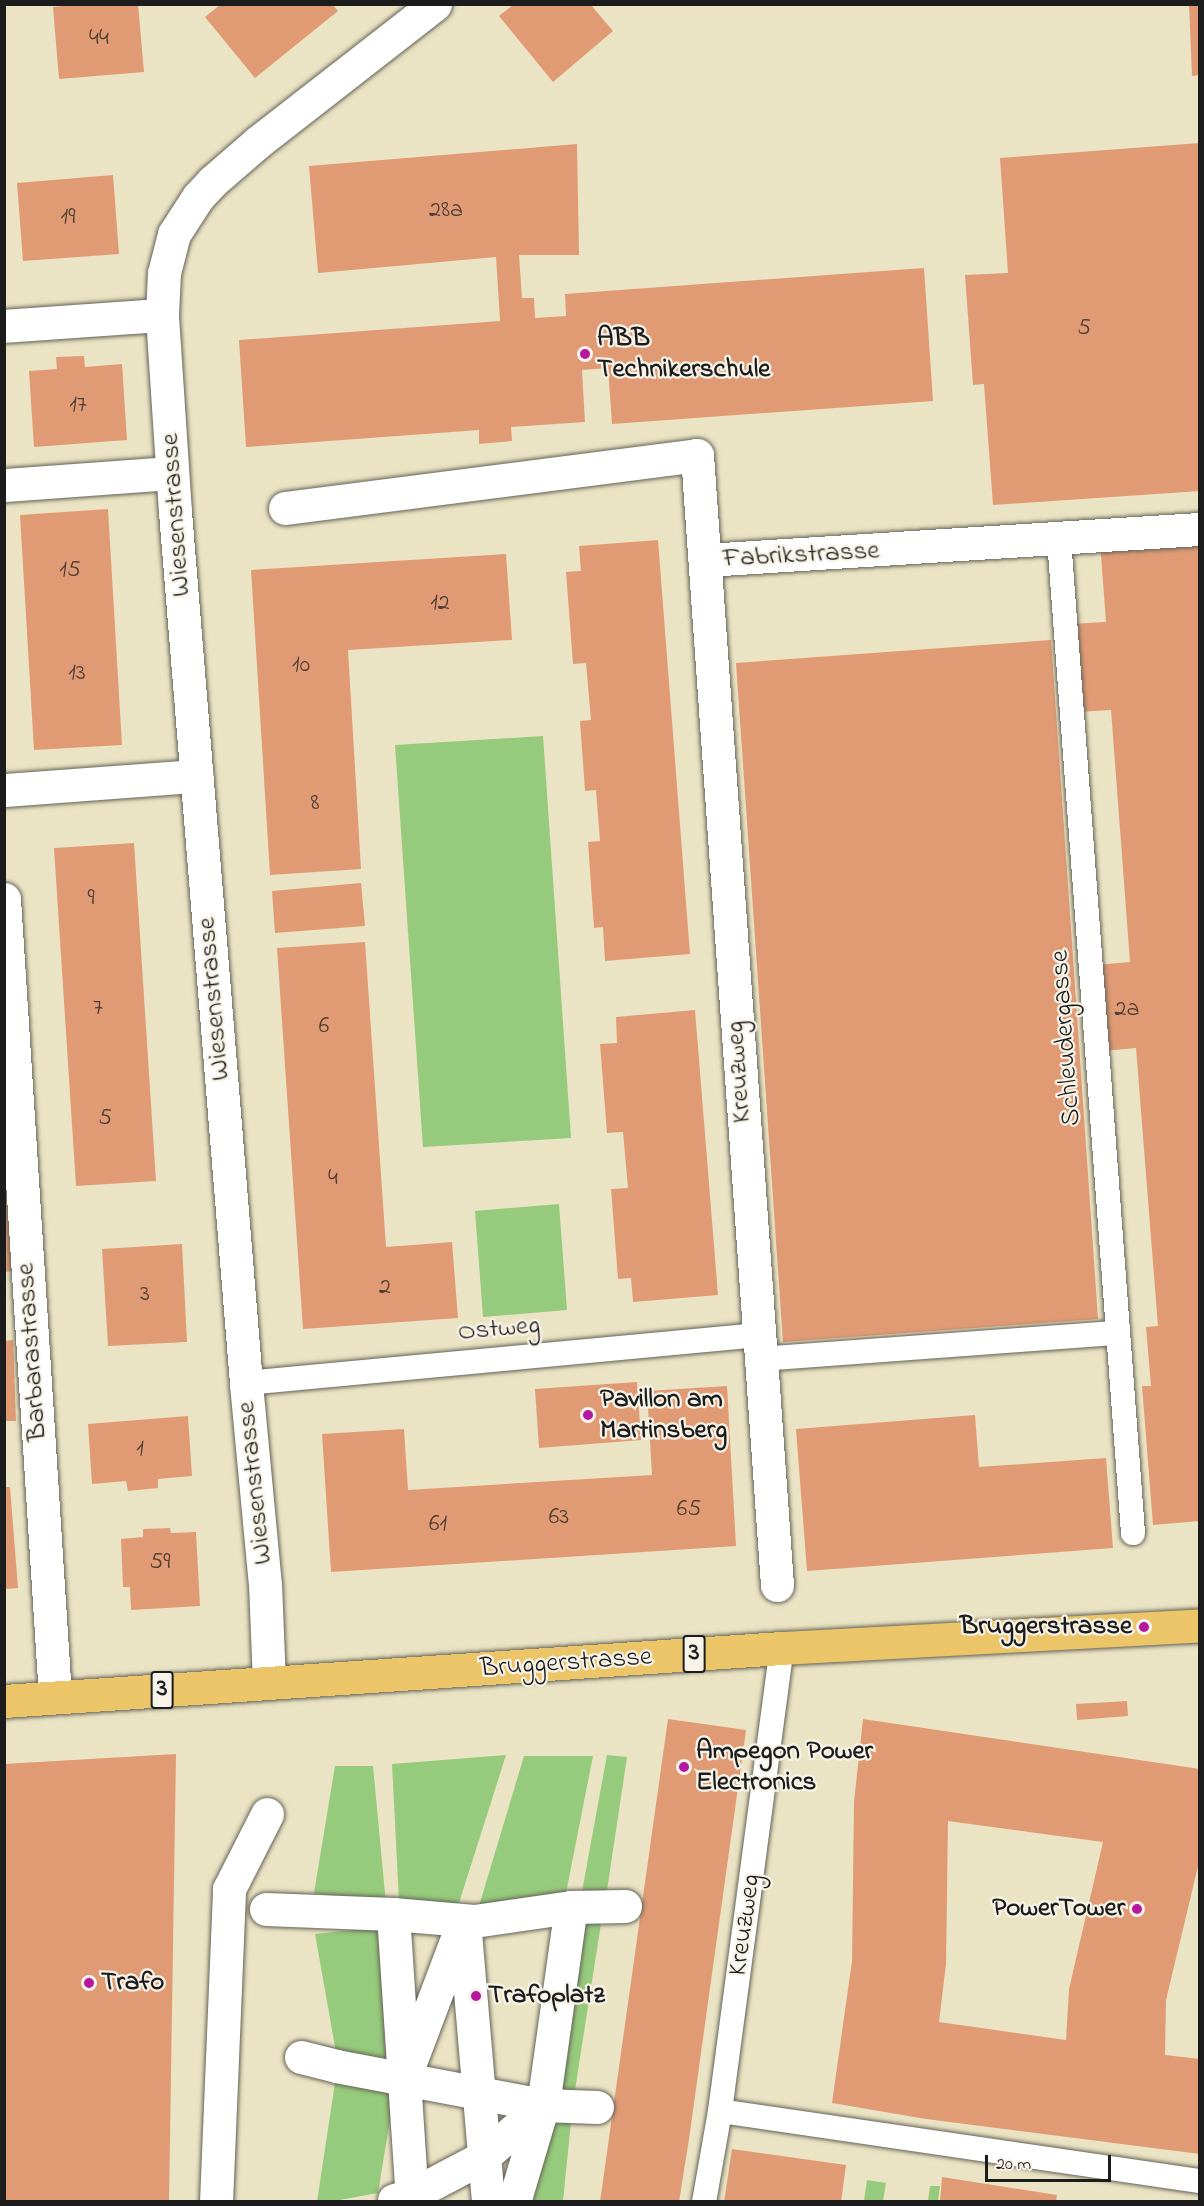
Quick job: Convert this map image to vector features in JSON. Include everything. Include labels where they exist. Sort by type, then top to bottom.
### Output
[{"type":"main road","name":"Bruggerstrasse","points":[[4,1701],[782,1648],[1200,1625]]},
{"type":"street","name":"Wiesenstrasse","points":[[269,1683],[266,1585],[246,1383],[172,473],[162,315],[164,273],[174,234],[198,197],[258,142],[435,4]]},
{"type":"street","points":[[4,326],[162,315]]},
{"type":"street","name":"Fabrikstrasse","points":[[285,508],[697,454],[706,560],[1200,529]]},
{"type":"street","points":[[4,485],[172,473]]},
{"type":"street","name":"Kreuzweg","points":[[706,560],[777,1585]]},
{"type":"street","points":[[4,790],[196,776]]},
{"type":"street","name":"Barbarastrasse","points":[[4,899],[55,1697]]},
{"type":"street","points":[[216,2202],[229,1889],[267,1814]]},
{"type":"street","points":[[266,1909],[393,1914],[464,1921],[571,1907],[625,1906]]},
{"type":"street","points":[[514,2202],[543,2105],[571,1907]]},
{"type":"street","points":[[393,1914],[404,2079],[404,2199],[483,2157],[543,2105]]},
{"type":"street","points":[[404,2079],[464,1921]]},
{"type":"street","points":[[464,1921],[488,2202]]},
{"type":"street","points":[[301,2057],[543,2105],[597,2107]]},
{"type":"lane","name":"Schleudergasse","points":[[1059,539],[1133,1533]]},
{"type":"lane","name":"Ostweg","points":[[246,1383],[760,1347],[1118,1333]]},
{"type":"lane","name":"Kreuzweg","points":[[704,2202],[720,2111],[782,1648]]},
{"type":"lane","points":[[720,2111],[1200,2181]]},
{"type":"green space","points":[[543,736],[571,1138],[423,1147],[395,745]]},
{"type":"green space","points":[[559,1204],[567,1310],[483,1317],[475,1211]]},
{"type":"green space","points":[[506,1755],[458,1906],[399,1901],[392,1764]]},
{"type":"green space","points":[[607,1755],[627,1757],[606,1897],[581,1897]]},
{"type":"green space","points":[[524,1756],[593,1756],[565,1898],[479,1906]]},
{"type":"green space","points":[[335,1766],[373,1766],[386,1904],[314,1893]]},
{"type":"green space","points":[[576,1915],[602,1917],[575,2090],[549,2089]]},
{"type":"green space","points":[[383,1927],[393,2065],[337,2058],[315,1934]]},
{"type":"green space","points":[[336,2076],[394,2095],[378,2193],[317,2202]]},
{"type":"green space","points":[[571,2122],[563,2201],[534,2202],[539,2126]]},
{"type":"green space","points":[[867,2180],[886,2183],[883,2201],[864,2201]]},
{"type":"green space","points":[[930,2186],[940,2186],[938,2201],[928,2201]]},
{"type":"building","points":[[83,4],[138,4],[144,72],[59,79],[53,7]]},
{"type":"building","points":[[221,4],[332,4],[338,11],[255,78],[205,17]]},
{"type":"building","points":[[1189,4],[1200,4],[1200,75],[1192,76]]},
{"type":"building","points":[[513,5],[591,5],[613,31],[553,82],[499,16]]},
{"type":"building","points":[[1200,143],[1200,491],[993,505],[984,384],[973,385],[965,275],[1008,273],[1000,158]]},
{"type":"building","name":"ABB Technikerschule","points":[[577,144],[579,255],[519,255],[522,298],[534,298],[535,318],[566,316],[565,294],[924,268],[933,401],[612,424],[608,368],[582,370],[585,422],[511,427],[512,441],[479,444],[479,430],[246,447],[239,340],[500,321],[496,257],[318,273],[309,166]]},
{"type":"building","points":[[113,175],[119,254],[23,261],[17,183]]},
{"type":"building","points":[[84,356],[85,367],[122,364],[127,440],[34,447],[29,371],[57,369],[56,357]]},
{"type":"building","points":[[108,509],[122,745],[34,750],[20,515]]},
{"type":"building","points":[[1200,533],[1200,1521],[1153,1525],[1142,1386],[1151,1386],[1146,1327],[1158,1326],[1136,1048],[1103,1051],[1096,965],[1130,962],[1111,710],[1077,712],[1070,624],[1106,622],[1100,542]]},
{"type":"building","points":[[658,540],[690,954],[605,961],[603,927],[594,928],[588,842],[600,841],[596,790],[585,791],[580,721],[591,720],[586,663],[573,664],[566,572],[581,571],[579,546]]},
{"type":"building","points":[[506,554],[512,640],[348,650],[361,869],[270,875],[251,570]]},
{"type":"building","points":[[1051,640],[1098,1319],[783,1342],[736,663]]},
{"type":"building","points":[[134,843],[156,1181],[76,1186],[54,848]]},
{"type":"building","points":[[361,883],[365,926],[275,933],[272,891]]},
{"type":"building","points":[[365,942],[386,1247],[452,1242],[458,1318],[303,1329],[277,948]]},
{"type":"building","points":[[695,1010],[718,1295],[633,1302],[631,1278],[618,1279],[611,1189],[628,1188],[623,1132],[607,1133],[600,1044],[617,1043],[616,1017]]},
{"type":"building","points":[[11,1193],[15,1271],[4,1272],[4,1194]]},
{"type":"building","points":[[182,1244],[187,1342],[108,1346],[102,1249]]},
{"type":"building","points":[[13,1340],[16,1421],[4,1421],[4,1341]]},
{"type":"building","name":"Pavillon am Martinsberg","points":[[637,1382],[641,1440],[539,1448],[535,1389]]},
{"type":"building","points":[[727,1386],[736,1546],[331,1572],[322,1434],[404,1429],[408,1490],[652,1475],[647,1391]]},
{"type":"building","points":[[975,1415],[979,1467],[1106,1458],[1113,1548],[807,1571],[796,1429]]},
{"type":"building","points":[[188,1416],[192,1476],[158,1479],[158,1488],[128,1491],[126,1481],[92,1484],[88,1424]]},
{"type":"building","points":[[4,1487],[10,1487],[18,1588],[4,1589]]},
{"type":"building","points":[[170,1528],[171,1533],[196,1532],[200,1606],[131,1610],[130,1587],[123,1587],[121,1539],[143,1537],[143,1529]]},
{"type":"building","points":[[1127,1701],[1128,1716],[1077,1720],[1076,1704]]},
{"type":"building","points":[[668,1719],[746,1730],[689,2139],[679,2202],[600,2202]]},
{"type":"building","name":"PowerTower","points":[[863,1719],[1200,1769],[1200,1858],[1166,2000],[1165,2055],[1200,2059],[1200,2154],[926,2119],[832,2103],[852,1961],[854,1802]],"holes":[[[948,1821],[1103,1842],[1069,1989],[1066,2040],[939,2022],[946,1964]]]},
{"type":"building","name":"Trafo","points":[[176,1754],[169,2202],[4,2202],[4,1764]]},
{"type":"building","points":[[732,2149],[846,2165],[841,2202],[724,2202]]},
{"type":"building","points":[[942,2177],[1057,2195],[1056,2202],[940,2202]]},
{"type":"place","name":"ABB Technikerschule","points":[[585,354]]},
{"type":"place","name":"Pavillon am Martinsberg","points":[[588,1415]]},
{"type":"place","name":"Bruggerstrasse","points":[[1144,1627]]},
{"type":"place","name":"Ampegon Power Electronics","points":[[684,1767]]},
{"type":"place","name":"PowerTower","points":[[1137,1909]]},
{"type":"place","name":"Trafo","points":[[89,1983]]},
{"type":"place","name":"Trafoplatz","points":[[476,1996]]}]
